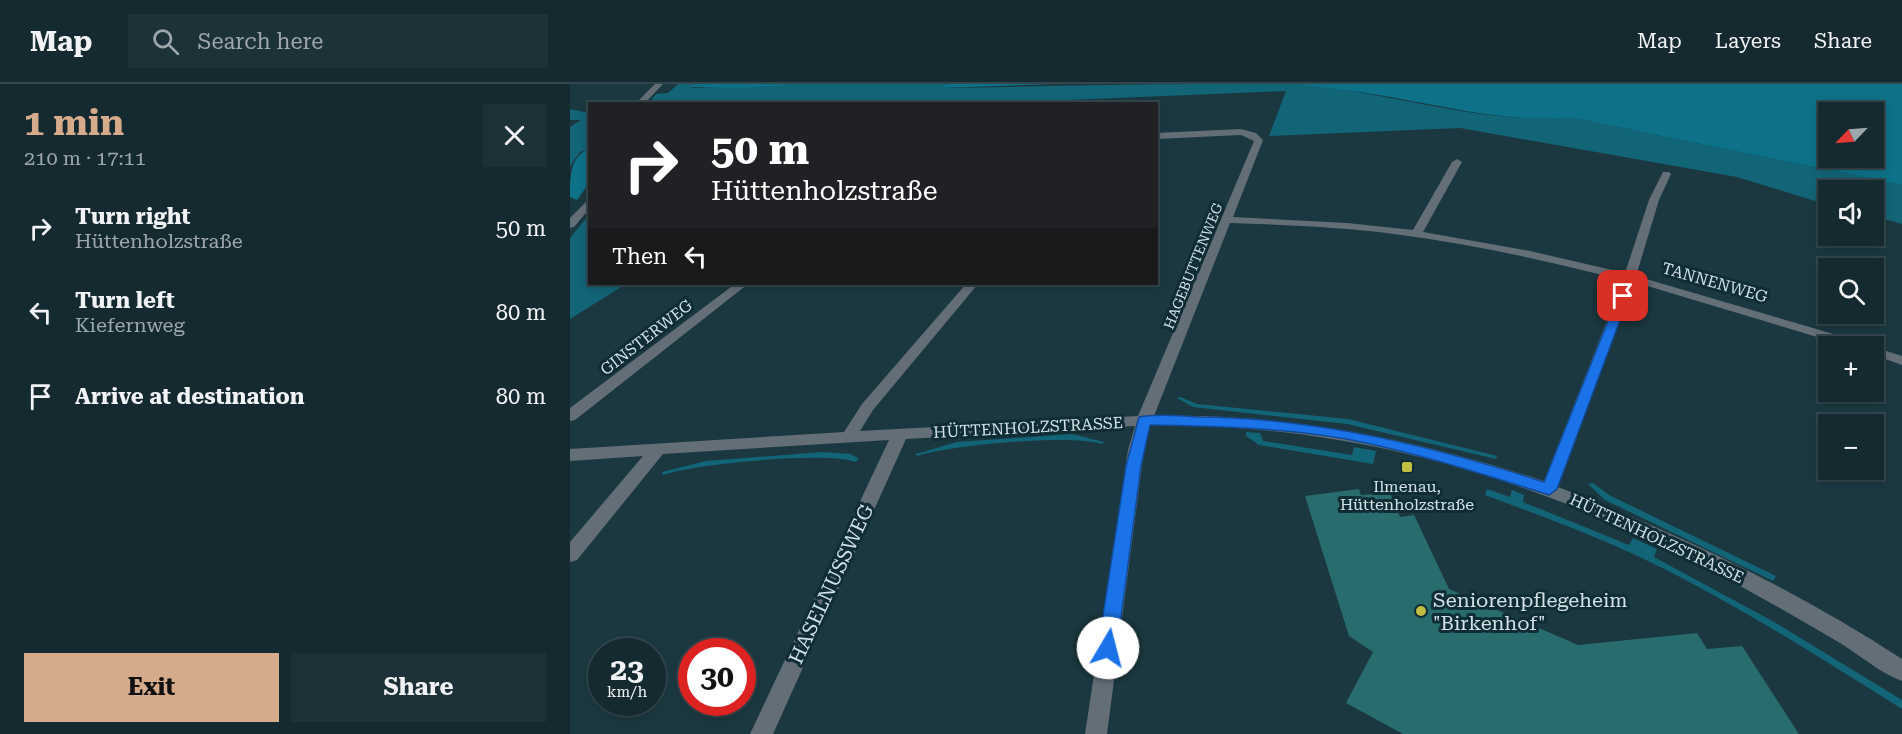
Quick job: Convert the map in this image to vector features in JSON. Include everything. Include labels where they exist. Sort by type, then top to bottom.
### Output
[{"type":"street","points":[[641,102],[659,84]]},
{"type":"street","name":"HAGEBUTTENWEG","points":[[1096,734],[1132,472],[1144,421],[1259,140],[1253,135],[1241,132],[1158,136]]},
{"type":"street","points":[[1417,233],[1457,162]]},
{"type":"street","points":[[1549,489],[1630,278],[1654,200],[1666,174]]},
{"type":"street","points":[[570,225],[588,203]]},
{"type":"street","name":"TANNENWEG","points":[[1228,220],[1417,233],[1630,278],[1747,310],[1827,336]]},
{"type":"street","name":"GINSTERWEG","points":[[570,416],[741,285]]},
{"type":"street","points":[[849,437],[867,407],[971,285]]},
{"type":"street","points":[[1884,355],[1902,361]]},
{"type":"street","name":"HÜTTENHOLZSTRASSE","points":[[570,455],[1144,421],[1229,422],[1346,435],[1474,465],[1549,489],[1608,513],[1719,565],[1838,630],[1902,671]]},
{"type":"street","name":"HASELNUSSWEG","points":[[761,734],[900,434]]},
{"type":"street","points":[[570,555],[658,449]]},
{"type":"shaded area","points":[[678,84],[696,84],[691,87],[694,88],[801,84],[946,84],[942,88],[1136,84],[1300,84],[1470,112],[1538,119],[1573,118],[1877,180],[1818,180],[1818,202],[1737,177],[1460,128],[1269,136],[1286,91],[1023,102],[650,102],[656,94],[668,93]]},
{"type":"shaded area","points":[[696,84],[801,84],[739,88],[690,87]]},
{"type":"shaded area","points":[[946,84],[1053,84],[941,88]]},
{"type":"shaded area","points":[[1299,84],[1902,84],[1902,185],[1819,168],[1884,168],[1884,102],[1818,102],[1818,168],[1573,118],[1497,116]]},
{"type":"shaded area","points":[[570,109],[588,113],[588,149],[580,152],[570,166],[570,127],[581,120],[570,120]]},
{"type":"shaded area","points":[[588,150],[588,184],[577,200],[570,197],[570,182],[572,168],[583,152]]},
{"type":"shaded area","points":[[1884,181],[1902,185],[1902,224],[1884,219]]},
{"type":"shaded area","points":[[588,216],[588,285],[624,285],[570,319],[570,238]]},
{"type":"shaded area","points":[[1180,397],[1197,404],[1348,419],[1497,456],[1496,459],[1347,424],[1193,407],[1177,398]]},
{"type":"shaded area","points":[[1246,432],[1260,433],[1263,441],[1352,455],[1354,447],[1376,451],[1373,464],[1259,445],[1246,436]]},
{"type":"shaded area","points":[[1072,434],[1104,442],[1102,444],[1064,440],[1010,442],[956,448],[917,456],[916,454],[957,442]]},
{"type":"shaded area","points":[[823,452],[851,454],[859,459],[855,462],[840,459],[790,458],[730,463],[663,475],[662,472],[706,461]]},
{"type":"shaded area","points":[[1593,483],[1609,495],[1776,576],[1773,581],[1605,500],[1588,484]]},
{"type":"shaded area","points":[[1487,489],[1510,497],[1512,490],[1524,495],[1523,502],[1629,545],[1633,538],[1657,549],[1654,557],[1776,623],[1902,700],[1902,709],[1778,632],[1683,579],[1609,544],[1485,495]]},
{"type":"building","name":"Seniorenpflegeheim \"Birkenhof\"","points":[[1359,489],[1361,495],[1390,493],[1400,517],[1414,515],[1449,589],[1578,645],[1697,633],[1707,649],[1742,646],[1799,734],[1403,734],[1346,703],[1373,652],[1349,636],[1305,496]]},
{"type":"place","name":"Ilmenau, Hüttenholzstraße","points":[[1407,467]]},
{"type":"place","name":"Seniorenpflegeheim \"Birkenhof\"","points":[[1421,611]]},
{"type":"route","points":[[1108,648],[1133,466],[1144,421],[1229,422],[1295,427],[1346,435],[1411,448],[1549,489],[1623,296]]}]
